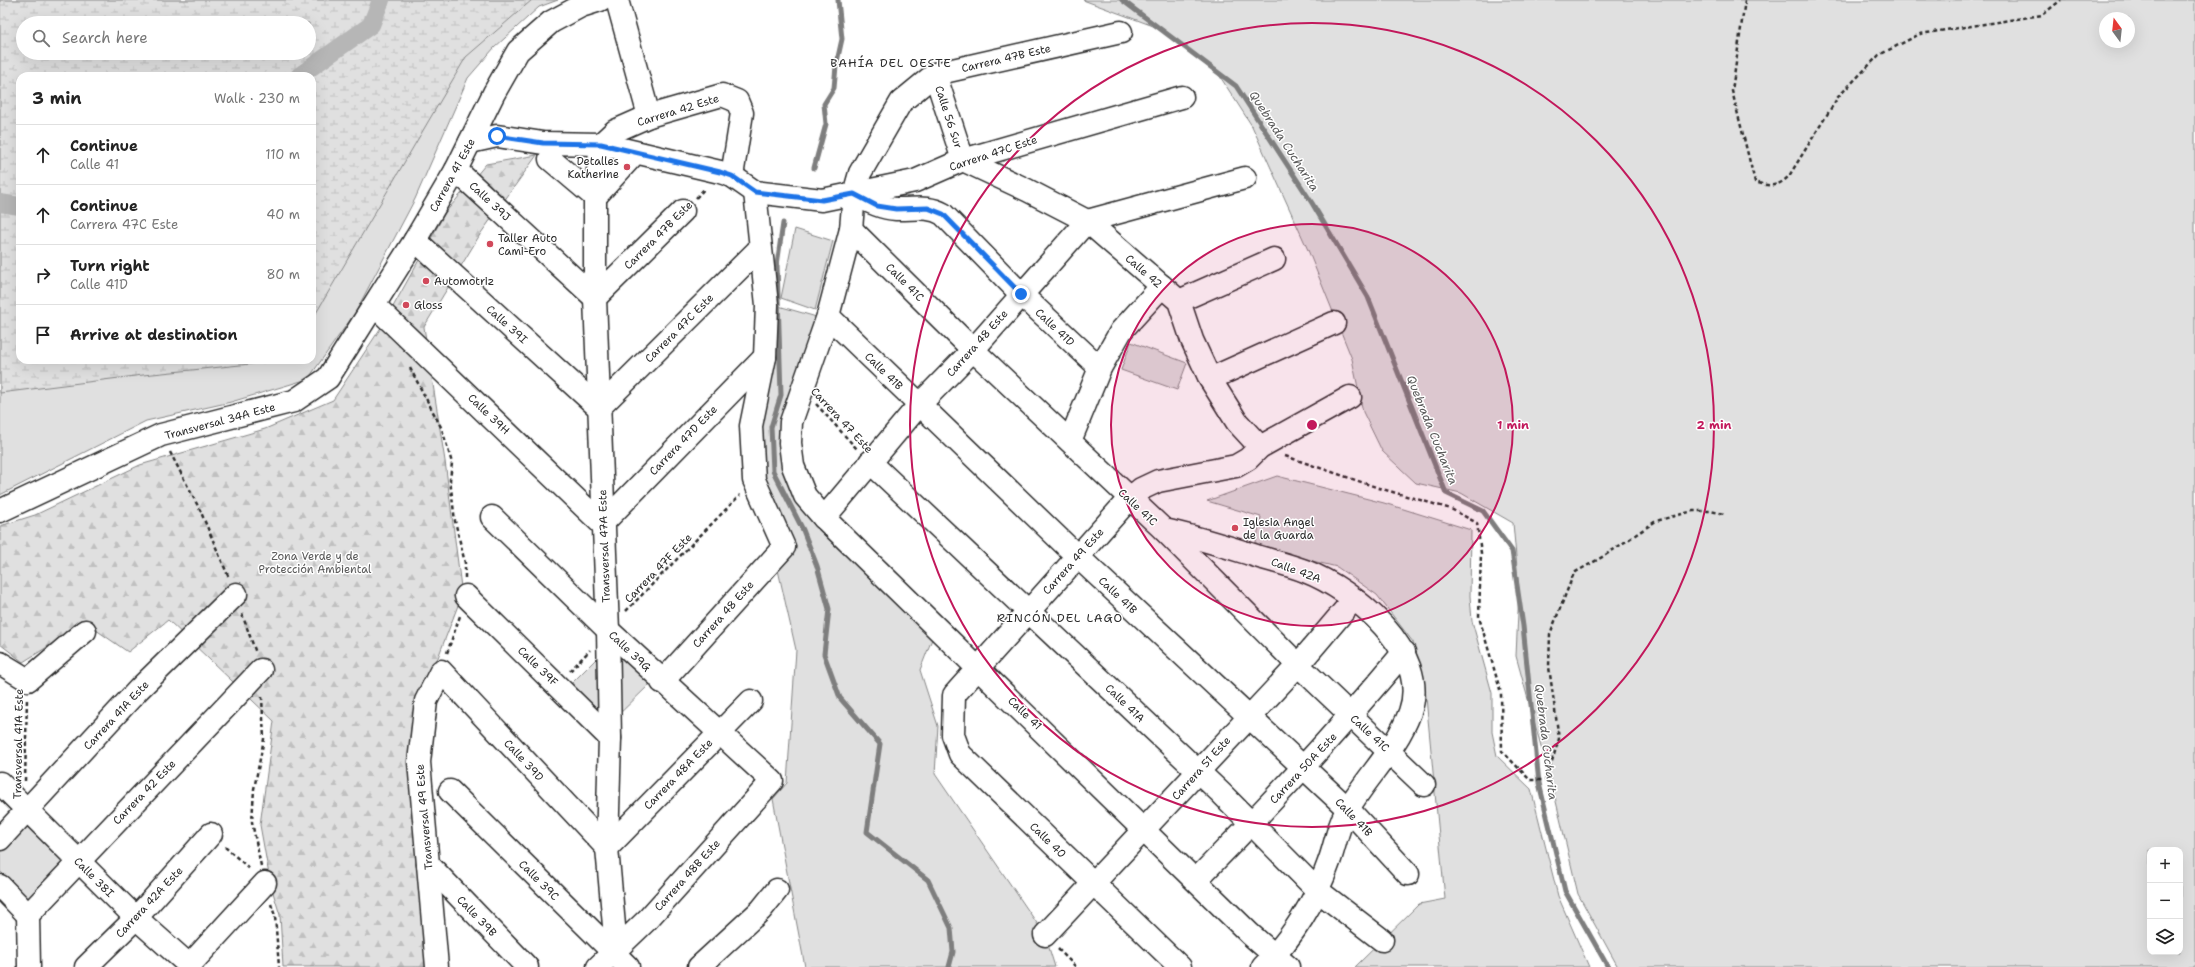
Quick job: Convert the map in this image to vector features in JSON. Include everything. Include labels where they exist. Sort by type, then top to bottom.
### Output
[{"type":"street","name":"Carrera 41 Este","points":[[328,378],[375,306],[456,170],[494,93],[518,50],[552,22],[581,6],[600,0]]},
{"type":"street","points":[[617,0],[649,116]]},
{"type":"street","name":"Carrera 47B Este","points":[[854,194],[860,173],[901,102],[935,74],[1120,32]]},
{"type":"street","name":"Calle 56 Sur","points":[[935,74],[963,160]]},
{"type":"street","name":"Carrera 42 Este","points":[[601,144],[615,131],[649,116],[722,95],[737,101],[742,113],[726,174]]},
{"type":"street","name":"Carrera 47C Este","points":[[755,192],[822,200],[915,181],[963,160],[1182,97]]},
{"type":"street","points":[[470,142],[497,136],[543,143],[601,144],[726,174],[755,192],[759,249],[766,305],[765,357],[751,426],[754,480]]},
{"type":"street","name":"Transversal 47A Este","points":[[601,144],[595,197],[594,298],[602,524],[608,630],[610,738],[607,848],[609,956]]},
{"type":"street","points":[[550,159],[595,197],[635,153]]},
{"type":"street","name":"Calle 42","points":[[963,160],[1027,190],[1087,221],[1178,301],[1192,340],[1210,379],[1237,422],[1260,447]]},
{"type":"street","name":"Calle 39J","points":[[456,170],[594,298]]},
{"type":"street","points":[[1087,221],[1245,178]]},
{"type":"street","points":[[802,389],[828,316],[851,230],[854,194]]},
{"type":"street","name":"Calle 41D","points":[[854,194],[877,206],[896,209],[928,208],[943,214],[1021,294],[1100,368]]},
{"type":"street","name":"Carrera 47B Este","points":[[594,298],[683,211]]},
{"type":"street","name":"Carrera 48 Este","points":[[824,518],[919,406],[973,350],[1087,221]]},
{"type":"street","name":"Calle 41C","points":[[851,230],[973,350],[1164,530],[1298,665],[1424,785]]},
{"type":"street","name":"Calle 39I","points":[[415,240],[599,408]]},
{"type":"street","name":"Carrera 47C Este","points":[[599,408],[759,249]]},
{"type":"street","points":[[1178,301],[1274,259]]},
{"type":"street","points":[[1070,441],[1100,368],[1121,331],[1162,286]]},
{"type":"street","name":"Calle 39H","points":[[375,306],[602,524]]},
{"type":"street","name":"Calle 41B","points":[[828,316],[919,406],[1077,556],[1348,809],[1408,874]]},
{"type":"street","points":[[1210,379],[1334,323]]},
{"type":"street","name":"Carrera 47D Este","points":[[602,524],[765,357]]},
{"type":"street","name":"Transversal 34A Este","points":[[0,511],[162,435],[294,401],[328,378]]},
{"type":"street","name":"Calle 41","points":[[802,389],[791,422],[790,443],[793,466],[805,496],[824,518],[1196,880],[1250,934],[1275,963]]},
{"type":"street","name":"Carrera 49 Este","points":[[954,695],[1129,498],[1141,489],[1158,481],[1236,466],[1260,447],[1350,397]]},
{"type":"street","name":"Calle 41A","points":[[870,462],[1198,772],[1317,890],[1382,940]]},
{"type":"street","name":"Carrera 48 Este","points":[[662,682],[784,547],[754,480]]},
{"type":"street","name":"Calle 39G","points":[[492,517],[662,682],[719,731],[772,781]]},
{"type":"street","name":"Calle 42A","points":[[1164,530],[1185,534],[1305,571],[1326,581],[1354,599],[1379,620],[1404,652],[1414,680],[1410,711],[1390,751],[1348,809],[1338,827],[1330,862],[1317,890],[1275,963]]},
{"type":"street","name":"Carrera 41A Este","points":[[0,839],[26,809],[139,689],[236,594]]},
{"type":"street","name":"Calle 39F","points":[[466,596],[610,738]]},
{"type":"street","name":"Carrera 51 Este","points":[[1045,935],[1145,830],[1248,716],[1298,665],[1354,599]]},
{"type":"street","points":[[0,664],[28,680],[85,630]]},
{"type":"street","name":"Carrera 50A Este","points":[[1196,880],[1304,768],[1351,716],[1404,652]]},
{"type":"street","name":"Carrera 42 Este","points":[[28,915],[78,860],[261,670]]},
{"type":"street","name":"Calle 39D","points":[[441,671],[607,848]]},
{"type":"street","name":"Transversal 49 Este","points":[[437,967],[419,762],[426,701],[441,671]]},
{"type":"street","name":"Calle 40","points":[[954,695],[953,735],[960,754],[1180,967]]},
{"type":"street","name":"Carrera 48A Este","points":[[607,848],[719,731],[751,701]]},
{"type":"street","name":"Carrera 48B Este","points":[[609,956],[652,914],[772,781]]},
{"type":"street","name":"Calle 38I","points":[[0,783],[136,918],[189,966]]},
{"type":"street","name":"Calle 39C","points":[[450,791],[609,956],[628,967]]},
{"type":"street","name":"Carrera 42A Este","points":[[86,967],[136,918],[211,834]]},
{"type":"street","name":"Calle 39B","points":[[428,864],[527,967]]},
{"type":"street","points":[[189,966],[265,883]]},
{"type":"street","points":[[0,886],[28,915],[29,967]]},
{"type":"street","points":[[699,967],[761,910],[777,890]]},
{"type":"path","points":[[1745,0],[1732,91],[1756,182],[1768,186],[1780,184],[1789,176],[1838,97],[1879,55],[1920,34],[2042,15],[2061,0]]},
{"type":"path","name":"Carrera 47B Este","points":[[683,211],[726,174]]},
{"type":"path","points":[[405,334],[409,367],[442,429],[452,463],[450,480],[455,521],[465,562],[466,596],[441,671]]},
{"type":"path","name":"Carrera 47 Este","points":[[802,389],[870,462]]},
{"type":"path","points":[[1260,447],[1379,488],[1451,509],[1477,523],[1481,553],[1479,617],[1501,693],[1502,752],[1530,780],[1546,780],[1559,739],[1549,667],[1550,634],[1574,573],[1604,556],[1656,521],[1693,511],[1710,511],[1724,514]]},
{"type":"path","name":"Carrera 47F Este","points":[[557,685],[608,630],[754,480]]},
{"type":"path","name":"Transversal 41A Este","points":[[26,809],[28,680]]},
{"type":"path","points":[[211,834],[265,883]]},
{"type":"path","points":[[1045,935],[1076,967]]},
{"type":"green space","points":[[0,0],[558,0],[539,7],[494,48],[468,78],[415,199],[355,313],[308,379],[231,402],[146,421],[0,495]]},
{"type":"green space","points":[[0,0],[532,0],[466,57],[316,313],[316,72],[16,72],[16,364],[250,364],[143,375],[0,393]]},
{"type":"green space","points":[[1083,0],[2195,0],[2195,967],[1618,967],[1578,894],[1554,793],[1516,656],[1519,590],[1513,523],[1461,493],[1416,483],[1382,451],[1363,412],[1352,359],[1308,250],[1252,126],[1219,75],[1156,27]]},
{"type":"green space","name":"Zona Verde y de Protección Ambiental","points":[[537,155],[481,233],[424,327],[445,461],[462,595],[411,728],[435,967],[283,967],[280,915],[271,886],[260,825],[274,721],[168,620],[128,652],[86,623],[23,662],[0,644],[0,526],[35,515],[140,465],[265,429],[333,400],[384,323],[445,213],[486,164]]},
{"type":"green space","points":[[795,229],[833,241],[815,310],[781,298]]},
{"type":"green space","points":[[775,305],[820,318],[788,410],[797,498],[932,639],[920,670],[938,726],[935,774],[1045,935],[1055,967],[805,967],[773,799],[787,783],[796,650],[774,552],[759,429]]},
{"type":"green space","points":[[1131,342],[1187,363],[1177,390],[1121,370]]},
{"type":"green space","points":[[1277,476],[1384,503],[1471,530],[1470,596],[1472,621],[1492,693],[1492,732],[1497,756],[1531,789],[1558,896],[1589,967],[1355,967],[1419,904],[1445,899],[1425,687],[1413,642],[1377,595],[1337,567],[1255,547],[1261,517],[1207,501]]},
{"type":"green space","points":[[610,645],[652,682],[608,725],[570,685]]},
{"type":"green space","points":[[26,821],[66,864],[28,900],[0,871],[0,847]]},
{"type":"waterway","points":[[305,72],[371,25],[381,0]]},
{"type":"waterway","points":[[814,168],[826,124],[824,104],[834,88],[836,66],[842,39],[838,0]]},
{"type":"waterway","name":"Quebrada Cucharita","points":[[1122,0],[1236,86],[1312,203],[1368,297],[1446,493],[1483,511],[1512,551],[1523,626],[1539,783],[1565,891],[1608,967]]},
{"type":"waterway","points":[[0,203],[16,205]]},
{"type":"waterway","points":[[783,223],[777,265],[781,395],[771,427],[773,471],[803,530],[817,566],[829,609],[824,654],[840,698],[880,744],[867,832],[928,880],[951,928],[953,952],[949,967]]},
{"type":"place","name":"Detalles Katherine","points":[[627,167]]},
{"type":"place","name":"Taller Auto Cami-Ero","points":[[490,244]]},
{"type":"place","name":"Automotriz","points":[[426,281]]},
{"type":"place","name":"Gloss","points":[[406,305]]},
{"type":"place","name":"Iglesia Angel de la Guarda","points":[[1235,528]]},
{"type":"district","name":"BAHÍA DEL OESTE","points":[[891,63]]},
{"type":"district","name":"RINCÓN DEL LAGO","points":[[1060,618]]},
{"type":"route","points":[[497,136],[543,143],[601,144],[720,172],[732,176],[755,192],[822,200],[854,194],[877,206],[896,209],[928,208],[936,210],[943,214],[1021,294]]}]
